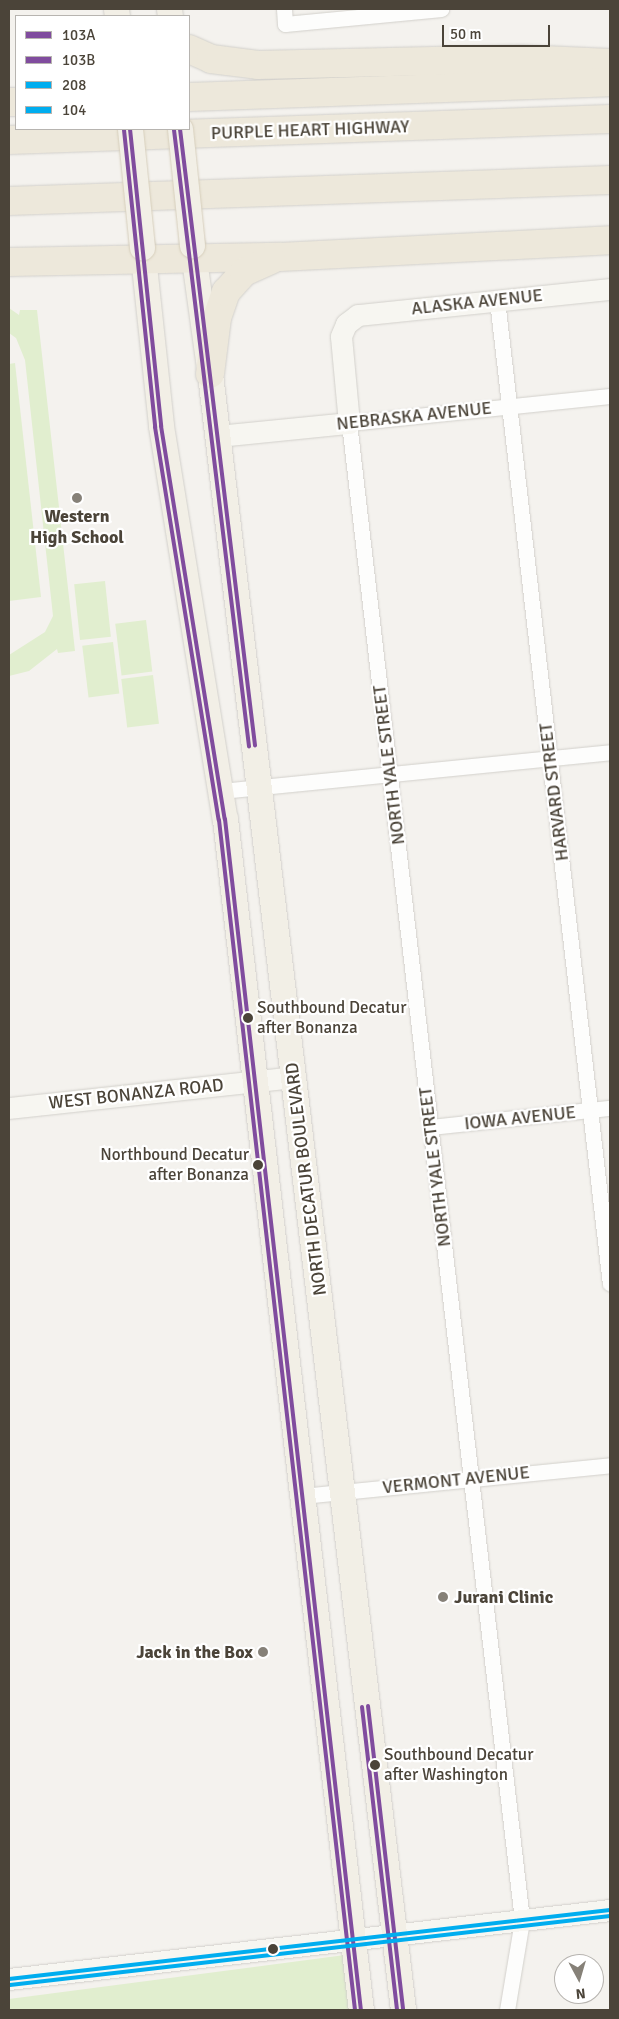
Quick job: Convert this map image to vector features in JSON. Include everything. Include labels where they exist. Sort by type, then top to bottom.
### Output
[{"type":"highway","points":[[190,50],[197,56],[217,61],[269,65],[521,59],[610,63]]},
{"type":"highway","points":[[190,97],[610,82]]},
{"type":"highway","name":"PURPLE HEART HIGHWAY","points":[[9,140],[610,119]]},
{"type":"highway","points":[[9,201],[610,180]]},
{"type":"highway","points":[[9,217],[274,192]]},
{"type":"highway","points":[[9,262],[143,253],[192,252],[280,257],[610,240]]},
{"type":"highway","points":[[210,374],[217,318],[229,286],[251,267],[280,257]]},
{"type":"main road","points":[[130,130],[163,442],[221,791],[361,2010]]},
{"type":"main road","name":"NORTH DECATUR BOULEVARD","points":[[180,130],[192,252],[218,436],[403,2010]]},
{"type":"street","points":[[284,9],[285,24],[441,9]]},
{"type":"street","name":"ALASKA AVENUE","points":[[346,324],[367,314],[610,289]]},
{"type":"street","name":"HARVARD STREET","points":[[497,300],[610,1284]]},
{"type":"street","name":"NORTH YALE STREET","points":[[346,324],[341,339],[349,423],[522,1920],[508,2010]]},
{"type":"street","name":"NEBRASKA AVENUE","points":[[218,436],[610,396]]},
{"type":"street","points":[[221,791],[610,752]]},
{"type":"street","name":"WEST BONANZA ROAD","points":[[9,1108],[294,1077]]},
{"type":"street","name":"IOWA AVENUE","points":[[431,1127],[610,1108]]},
{"type":"street","name":"VERMONT AVENUE","points":[[302,1496],[610,1465]]},
{"type":"street","points":[[9,1980],[352,1938],[610,1910]]},
{"type":"green space","points":[[9,308],[19,315],[20,310],[37,310],[75,651],[58,653],[57,649],[29,671],[9,676],[9,655],[45,632],[53,616],[25,360],[16,338],[9,333]]},
{"type":"green space","points":[[15,363],[41,597],[9,601],[9,364]]},
{"type":"green space","points":[[105,581],[111,637],[80,640],[74,584]]},
{"type":"green space","points":[[146,620],[152,672],[122,675],[115,624]]},
{"type":"green space","points":[[113,642],[119,694],[89,697],[82,646]]},
{"type":"green space","points":[[153,675],[159,724],[127,728],[121,679]]},
{"type":"green space","points":[[360,1953],[369,2010],[9,2010],[9,1999]]},
{"type":"transit line","name":"103B","points":[[124,130],[155,427],[219,820],[355,2010]]},
{"type":"transit line","name":"103A","points":[[130,130],[161,426],[225,819],[361,2010]]},
{"type":"transit line","name":"103B","points":[[174,130],[249,746]]},
{"type":"transit line","name":"103A","points":[[180,130],[255,745]]},
{"type":"transit line","name":"103A","points":[[368,1706],[403,2010]]},
{"type":"transit line","name":"103B","points":[[362,1707],[397,2010]]},
{"type":"transit line","name":"208","points":[[9,1979],[610,1910]]},
{"type":"transit line","name":"104","points":[[10,1985],[610,1916]]},
{"type":"place","name":"Western High School","points":[[77,498]]},
{"type":"place","name":"Southbound Decatur after Bonanza","points":[[248,1018]]},
{"type":"place","name":"Northbound Decatur after Bonanza","points":[[258,1165]]},
{"type":"place","name":"Jurani Clinic","points":[[443,1597]]},
{"type":"place","name":"Jack in the Box","points":[[263,1652]]},
{"type":"place","name":"Southbound Decatur after Washington","points":[[375,1765]]}]
